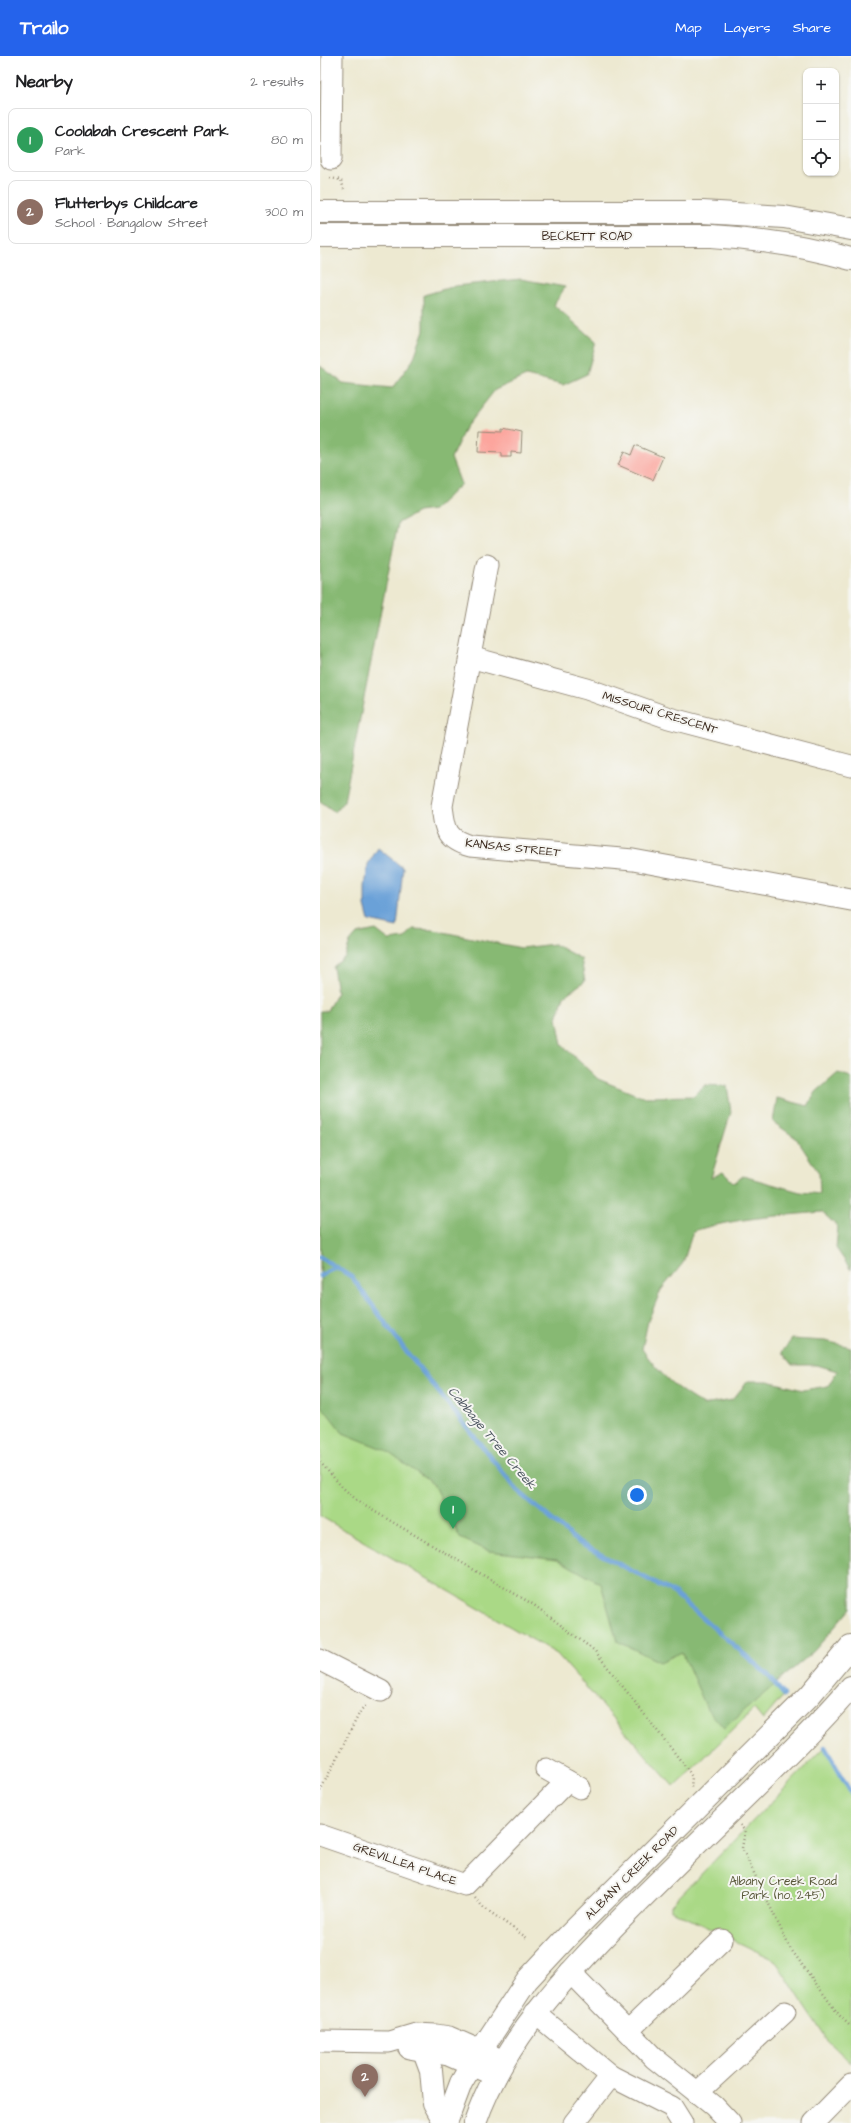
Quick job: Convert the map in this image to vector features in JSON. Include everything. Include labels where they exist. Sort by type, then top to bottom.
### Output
[{"type":"main road","name":"BECKETT ROAD","points":[[320,212],[702,212],[784,217],[851,229]]},
{"type":"main road","name":"BECKETT ROAD","points":[[320,236],[712,236],[760,239],[795,244],[851,259]]},
{"type":"main road","name":"ALBANY CREEK ROAD","points":[[445,2123],[461,2083],[476,2057],[515,1997],[543,1962],[810,1695],[851,1646]]},
{"type":"main road","name":"ALBANY CREEK ROAD","points":[[475,2123],[500,2068],[535,2014],[570,1972],[814,1728],[851,1687]]},
{"type":"main road","points":[[424,2051],[431,2070],[434,2103],[445,2123]]},
{"type":"street","points":[[331,159],[332,56]]},
{"type":"street","name":"KANSAS STREET","points":[[487,565],[442,806],[445,829],[455,842],[470,846],[633,860],[851,900]]},
{"type":"street","name":"MISSOURI CRESCENT","points":[[470,657],[587,689],[669,718],[851,766]]},
{"type":"street","points":[[320,1660],[381,1691]]},
{"type":"street","name":"GREVILLEA PLACE","points":[[320,1835],[465,1885],[573,1784],[546,1769]]},
{"type":"street","points":[[628,2031],[722,1940]]},
{"type":"street","points":[[570,1972],[654,2058],[714,2106],[730,2123]]},
{"type":"street","points":[[697,2093],[785,2012]]},
{"type":"street","points":[[535,2014],[611,2076],[672,2107],[682,2123]]},
{"type":"street","points":[[389,2042],[416,2034],[436,2034],[449,2037],[476,2057],[500,2068]]},
{"type":"street","points":[[320,2040],[389,2042],[424,2051],[448,2055],[476,2057]]},
{"type":"street","points":[[574,2123],[611,2076]]},
{"type":"street","points":[[826,2119],[851,2085]]},
{"type":"path","points":[[320,1462],[342,1487],[360,1503],[534,1605],[595,1651],[690,1772],[692,1792]]},
{"type":"path","points":[[320,1791],[361,1710],[381,1691]]},
{"type":"path","points":[[738,1823],[745,1832],[742,1848],[790,1948],[839,2015],[851,2027]]},
{"type":"path","points":[[465,1885],[483,1907],[527,1938]]},
{"type":"green space","points":[[521,279],[565,287],[554,305],[596,342],[587,374],[563,385],[526,376],[495,390],[465,428],[451,458],[461,484],[434,510],[418,512],[398,523],[344,801],[335,812],[320,801],[320,366],[343,383],[392,388],[413,360],[424,330],[424,295],[455,286]]},
{"type":"green space","points":[[413,929],[433,930],[521,948],[554,944],[581,959],[585,981],[564,996],[557,1018],[562,1045],[598,1079],[642,1097],[694,1096],[705,1085],[727,1086],[731,1112],[711,1178],[723,1172],[734,1183],[743,1176],[800,1192],[820,1194],[819,1173],[796,1138],[773,1122],[777,1098],[808,1106],[816,1092],[838,1073],[851,1077],[851,1270],[836,1248],[838,1227],[822,1212],[741,1220],[693,1231],[683,1263],[661,1290],[648,1321],[642,1349],[662,1374],[677,1388],[704,1405],[732,1400],[748,1381],[768,1381],[803,1390],[828,1386],[837,1371],[817,1365],[792,1365],[782,1352],[792,1339],[825,1341],[851,1347],[851,1608],[814,1651],[724,1728],[707,1709],[682,1652],[660,1662],[617,1641],[601,1584],[557,1559],[489,1551],[460,1538],[433,1484],[385,1450],[343,1433],[321,1405],[320,1011],[327,1011],[337,992],[333,967],[345,957],[350,942],[357,934],[376,930],[389,940],[405,938]]},
{"type":"green space","points":[[320,1257],[768,1675],[784,1695],[763,1720],[754,1709],[674,1787],[557,1654],[320,1516]]},
{"type":"green space","name":"Albany Creek Road Park (no. 245)","points":[[825,1747],[851,1793],[851,2063],[827,2040],[775,1960],[671,1910],[671,1905]]},
{"type":"water","points":[[378,848],[403,868],[397,927],[369,921],[365,906],[365,887],[368,864]]},
{"type":"building","points":[[503,428],[522,432],[521,453],[511,452],[511,457],[502,457],[502,453],[478,452],[479,430],[503,431]]},
{"type":"building","points":[[635,445],[663,457],[653,480],[618,465],[624,452],[631,455]]},
{"type":"waterway","name":"Cabbage Tree Creek","points":[[320,1257],[352,1277],[405,1350],[517,1490],[579,1543],[674,1593],[768,1675],[784,1695]]},
{"type":"waterway","points":[[320,1276],[335,1267]]},
{"type":"waterway","name":"Cabbage Tree Creek","points":[[825,1747],[851,1793]]},
{"type":"place","name":"Coolabah Crescent Park","points":[[453,1529]]},
{"type":"place","name":"Flutterbys Childcare","points":[[365,2097]]}]
